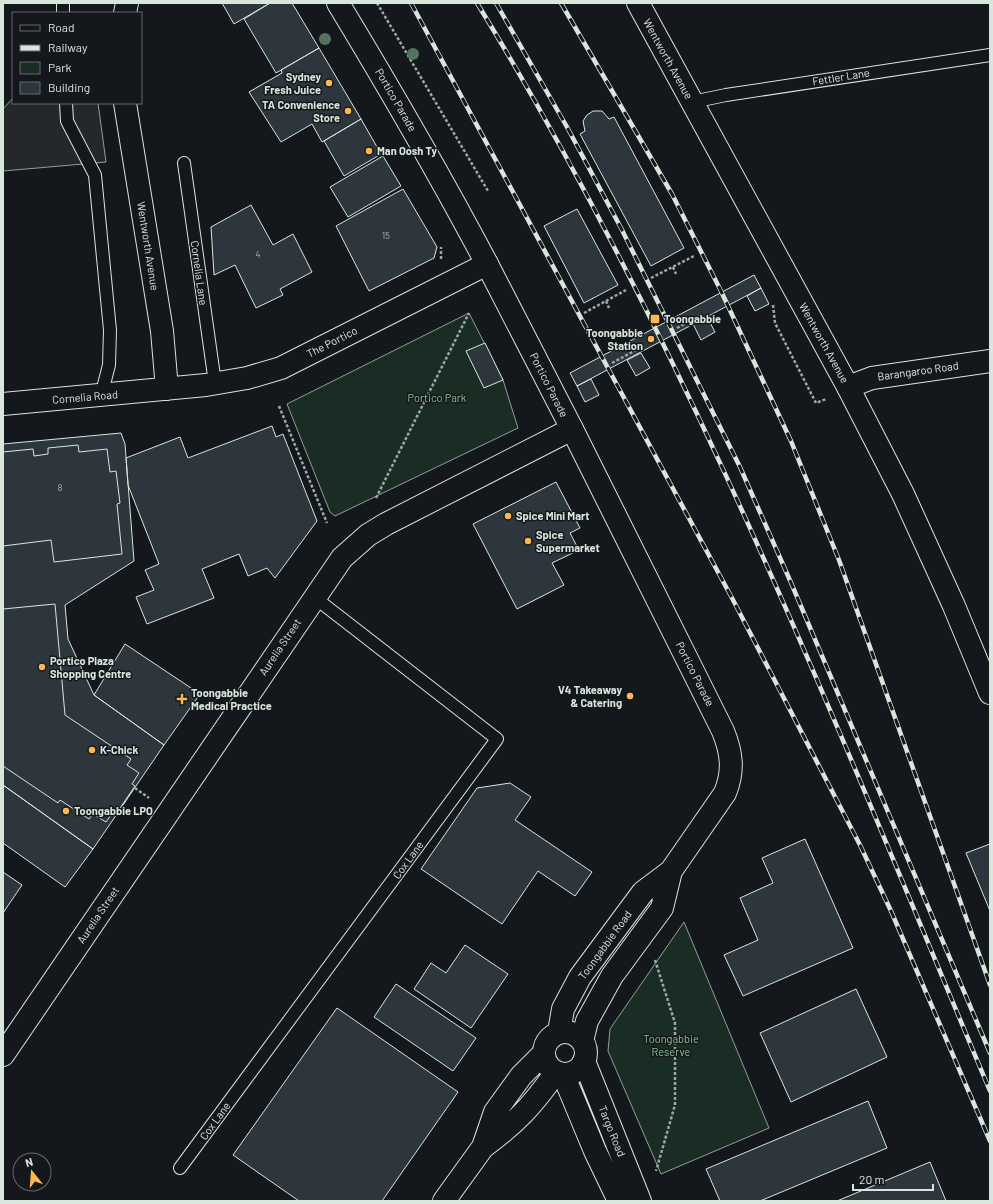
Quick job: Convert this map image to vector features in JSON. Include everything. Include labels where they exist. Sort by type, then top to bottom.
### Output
[{"type":"main road","name":"Portico Parade","points":[[338,3],[386,82],[458,207],[572,429],[723,731],[729,746],[732,763],[731,779]]},
{"type":"main road","name":"Wentworth Avenue","points":[[638,3],[848,388],[903,494],[922,534],[990,693]]},
{"type":"main road","name":"Wentworth Avenue","points":[[125,104],[162,331],[168,389]]},
{"type":"main road","name":"The Portico","points":[[168,389],[215,383],[265,374],[281,368],[487,264]]},
{"type":"main road","name":"Barangaroo Road","points":[[848,388],[872,378],[990,361]]},
{"type":"main road","name":"Cornelia Road","points":[[3,404],[168,389]]},
{"type":"main road","name":"Aurelia Street","points":[[3,1055],[342,558],[368,535],[386,524],[572,429]]},
{"type":"main road","name":"Toongabbie Road","points":[[559,1032],[563,1009],[580,978],[643,892],[671,872],[725,793],[731,779]]},
{"type":"main road","name":"Toongabbie Road","points":[[583,1051],[587,1021],[612,976],[662,908],[671,872]]},
{"type":"main road","points":[[444,1201],[483,1147],[495,1112],[521,1076],[543,1054],[547,1040],[559,1032],[572,1033],[583,1051],[576,1071],[560,1073],[547,1065],[543,1054]]},
{"type":"main road","name":"Targo Road","points":[[583,1051],[640,1201]]},
{"type":"main road","points":[[483,1147],[509,1128],[560,1073]]},
{"type":"main road","name":"Targo Road","points":[[560,1073],[619,1201]]},
{"type":"lane","name":"Fettler Lane","points":[[692,102],[726,95],[990,55]]},
{"type":"lane","points":[[66,104],[67,121],[95,175],[110,330],[109,365],[101,396]]},
{"type":"lane","name":"Cornelia Lane","points":[[184,163],[215,383]]},
{"type":"lane","name":"Cox Lane","points":[[180,1168],[498,738],[314,598]]},
{"type":"path","points":[[377,3],[488,191]]},
{"type":"path","points":[[441,247],[441,259]]},
{"type":"path","points":[[651,278],[694,256]]},
{"type":"path","points":[[673,267],[676,274]]},
{"type":"path","points":[[584,313],[626,290]]},
{"type":"path","points":[[771,300],[774,307],[775,323],[816,403],[848,388]]},
{"type":"path","points":[[606,301],[610,308]]},
{"type":"path","points":[[376,498],[469,313]]},
{"type":"path","points":[[677,328],[702,314]]},
{"type":"path","points":[[612,363],[636,350]]},
{"type":"path","points":[[279,406],[327,523]]},
{"type":"path","points":[[135,788],[152,800]]},
{"type":"path","points":[[654,956],[675,1024],[675,1105],[656,1170]]},
{"type":"green space","name":"Portico Park","points":[[469,313],[503,380],[518,428],[335,516],[330,512],[287,404]]},
{"type":"green space","name":"Toongabbie Reserve","points":[[684,922],[769,1128],[661,1174],[608,1051],[610,1029]]},
{"type":"shaded area","points":[[12,99],[12,104],[98,104],[106,162],[3,171],[3,109]]},
{"type":"building","points":[[222,3],[270,3],[234,24]]},
{"type":"building","points":[[270,3],[292,3],[319,48],[276,73],[244,19]]},
{"type":"building","points":[[319,48],[361,119],[322,142],[312,124],[281,142],[249,92],[282,73],[281,70]]},
{"type":"building","points":[[593,111],[602,111],[609,119],[614,117],[684,248],[651,266],[580,134],[585,131],[583,121],[587,115]]},
{"type":"building","points":[[361,119],[381,154],[344,176],[324,141]]},
{"type":"building","points":[[383,156],[401,186],[348,217],[330,187]]},
{"type":"building","points":[[403,189],[437,247],[434,258],[369,291],[336,226]]},
{"type":"building","points":[[251,205],[273,245],[293,234],[312,272],[280,289],[283,295],[256,308],[235,265],[214,275],[211,227]]},
{"type":"building","points":[[577,209],[618,285],[584,303],[544,226]]},
{"type":"building","name":"Toongabbie Station","points":[[754,275],[761,288],[577,386],[570,373]]},
{"type":"building","points":[[761,288],[769,304],[755,311],[747,296]]},
{"type":"building","points":[[707,317],[715,332],[701,340],[693,324]]},
{"type":"building","points":[[485,343],[503,380],[484,388],[466,351]]},
{"type":"building","points":[[641,353],[650,368],[636,376],[627,360]]},
{"type":"building","points":[[591,379],[599,395],[585,402],[577,386]]},
{"type":"building","points":[[272,426],[276,437],[283,434],[317,521],[275,578],[267,568],[248,576],[239,554],[202,569],[214,598],[147,624],[136,597],[154,590],[145,570],[159,564],[128,485],[126,458],[180,437],[188,458]]},
{"type":"building","name":"Portico Plaza Shopping Centre","points":[[121,433],[125,444],[134,561],[65,605],[68,639],[94,695],[164,745],[93,849],[3,785],[3,444]]},
{"type":"building","points":[[78,445],[79,452],[107,449],[110,472],[116,471],[120,503],[117,504],[122,554],[54,562],[51,540],[3,546],[3,452],[33,449],[34,456],[48,454],[48,448]]},
{"type":"building","name":"Spice Supermarket","points":[[556,482],[580,528],[570,533],[579,550],[552,563],[564,585],[517,609],[473,524]]},
{"type":"building","points":[[55,604],[65,715],[131,759],[127,765],[139,773],[132,784],[135,786],[116,814],[113,812],[106,822],[93,814],[89,819],[60,800],[58,803],[3,766],[3,609]]},
{"type":"building","points":[[125,644],[200,694],[164,745],[94,695]]},
{"type":"building","points":[[510,783],[531,797],[515,820],[592,872],[575,896],[538,871],[502,924],[421,869],[477,788]]},
{"type":"building","points":[[3,785],[93,849],[65,887],[3,843]]},
{"type":"building","points":[[805,839],[853,948],[743,996],[724,955],[758,940],[740,898],[773,883],[762,858]]},
{"type":"building","points":[[990,844],[990,911],[966,853]]},
{"type":"building","points":[[3,872],[22,885],[3,913]]},
{"type":"building","points":[[465,945],[508,974],[471,1028],[414,989],[431,963],[446,973]]},
{"type":"building","points":[[396,984],[476,1038],[453,1071],[374,1017]]},
{"type":"building","points":[[856,989],[887,1057],[791,1102],[760,1033]]},
{"type":"building","points":[[337,1008],[458,1092],[382,1201],[299,1201],[233,1155]]},
{"type":"building","points":[[868,1101],[887,1148],[760,1201],[720,1201],[706,1169]]},
{"type":"building","points":[[930,1162],[946,1201],[837,1201]]},
{"type":"railway","points":[[411,3],[732,598],[860,845],[891,911],[990,1141]]},
{"type":"railway","points":[[477,3],[553,133],[624,266],[691,401],[754,537],[815,675],[990,1091]]},
{"type":"railway","points":[[496,3],[567,127],[621,228],[740,467],[792,585],[990,1053]]},
{"type":"railway","points":[[561,3],[672,194],[721,291],[791,441],[839,560],[990,985]]},
{"type":"place","name":"Sydney Fresh Juice","points":[[329,83]]},
{"type":"place","name":"TA Convenience Store","points":[[348,111]]},
{"type":"place","name":"Man Oosh Ty","points":[[369,151]]},
{"type":"place","name":"Toongabbie","points":[[655,319]]},
{"type":"place","name":"Toongabbie Station","points":[[651,339]]},
{"type":"place","name":"Spice Mini Mart","points":[[508,516]]},
{"type":"place","name":"Spice Supermarket","points":[[528,541]]},
{"type":"place","name":"Portico Plaza Shopping Centre","points":[[42,667]]},
{"type":"place","name":"V4 Takeaway & Catering","points":[[630,696]]},
{"type":"place","name":"Toongabbie Medical Practice","points":[[182,699]]},
{"type":"place","name":"K-Chick","points":[[92,750]]},
{"type":"place","name":"Toongabbie LPO","points":[[66,811]]}]
